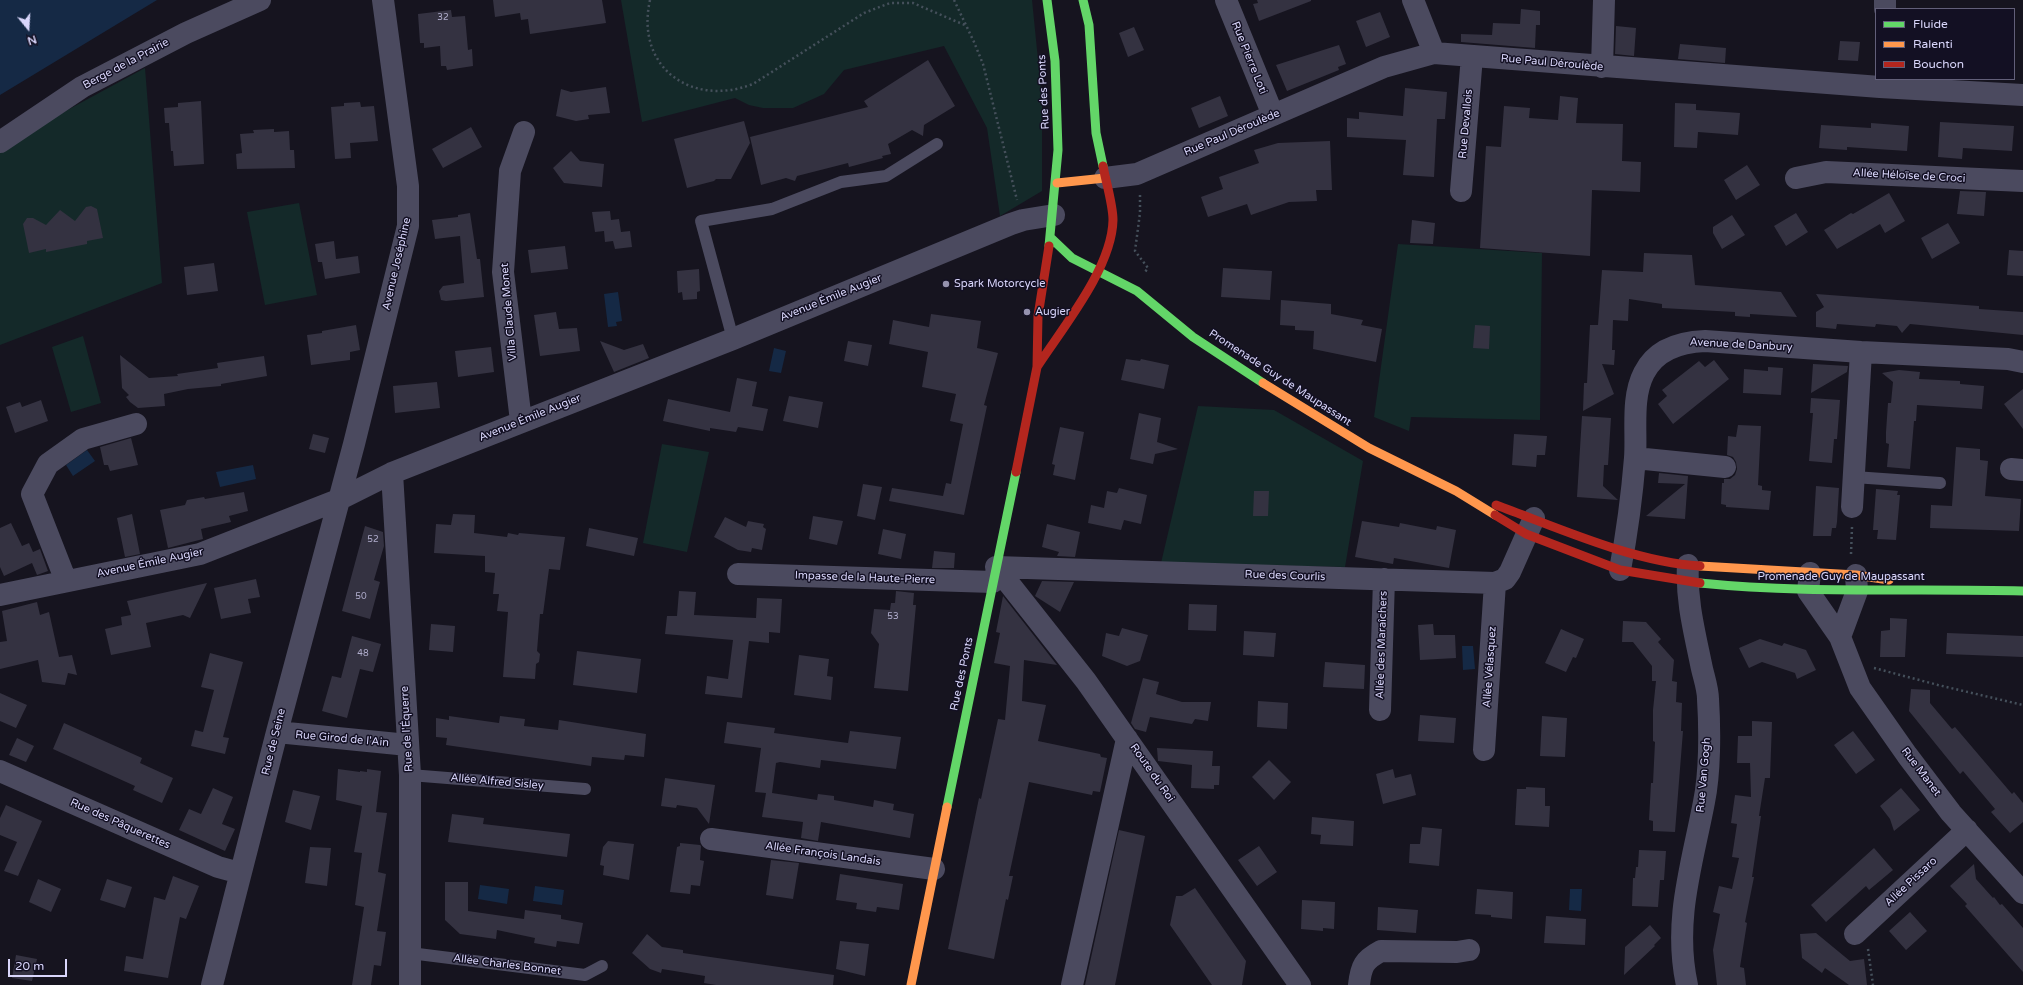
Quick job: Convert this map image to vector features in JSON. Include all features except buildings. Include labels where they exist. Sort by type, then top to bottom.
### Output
[{"type":"street","name":"Berge de la Prairie","points":[[0,142],[82,87],[186,33],[260,0]]},
{"type":"street","name":"Avenue Joséphine","points":[[338,500],[408,226],[409,196],[383,0]]},
{"type":"street","name":"Rue des Ponts","points":[[911,985],[1037,367],[1038,316],[1045,263],[1051,238],[1054,215],[1058,150],[1055,61],[1047,0]]},
{"type":"street","points":[[1057,183],[1105,178],[1096,134],[1089,25],[1083,0]]},
{"type":"street","name":"Rue Pierre Loti","points":[[1226,0],[1273,115]]},
{"type":"street","points":[[1413,0],[1434,53]]},
{"type":"street","points":[[1602,67],[1604,0]]},
{"type":"street","name":"Rue Paul Déroulède","points":[[1105,178],[1137,174],[1384,67],[1434,53],[1602,67],[1880,83],[2023,95]]},
{"type":"street","name":"Rue Devallois","points":[[1461,191],[1472,56]]},
{"type":"street","name":"Villa Claude Monet","points":[[521,421],[503,272],[510,171],[524,132]]},
{"type":"street","name":"Allée Héloïse de Croci","points":[[1796,178],[1826,172],[2023,181]]},
{"type":"street","name":"Rue des Ponts","points":[[1037,367],[1099,272],[1110,244],[1114,219],[1105,178]]},
{"type":"street","name":"Avenue Émile Augier","points":[[0,595],[200,554],[338,500],[392,473],[733,338],[1011,224],[1023,220],[1054,215]]},
{"type":"street","name":"Promenade Guy de Maupassant","points":[[1051,238],[1072,258],[1137,291],[1193,337],[1278,393],[1369,448],[1530,526],[1622,560],[1687,573],[1809,581],[1854,581],[1958,589],[2023,591]]},
{"type":"street","name":"Avenue de Danbury","points":[[1622,560],[1635,458],[1639,385],[1644,372],[1652,362],[1659,354],[1671,347],[1684,342],[1705,341],[1860,352],[2008,359],[2023,362]]},
{"type":"street","points":[[1852,507],[1860,352]]},
{"type":"street","points":[[66,581],[32,494],[48,464],[83,439],[136,424]]},
{"type":"street","points":[[1635,458],[1725,467]]},
{"type":"street","name":"Rue de l'Équerre","points":[[392,473],[410,775],[410,985]]},
{"type":"street","name":"Promenade Guy de Maupassant","points":[[1456,491],[1530,526],[1622,560],[1687,573],[1747,588],[1809,581],[1854,581],[1958,589]]},
{"type":"street","name":"Rue de Seine","points":[[212,985],[338,500]]},
{"type":"street","points":[[1496,583],[1504,579],[1510,572],[1530,526]]},
{"type":"street","name":"Rue Van Gogh","points":[[1687,573],[1688,604],[1708,698],[1704,801],[1684,896],[1682,921],[1683,966],[1687,985]]},
{"type":"street","name":"Impasse de la Haute-Pierre","points":[[738,574],[994,575]]},
{"type":"street","name":"Rue des Courlis","points":[[994,575],[1384,579],[1496,583]]},
{"type":"street","name":"Route du Roi","points":[[994,575],[1086,681],[1300,985]]},
{"type":"street","name":"Allée des Maraîchers","points":[[1380,710],[1384,579]]},
{"type":"street","name":"Rue Manet","points":[[1809,581],[1840,637],[1860,688],[1907,755],[1952,813],[2023,893]]},
{"type":"street","points":[[1840,637],[1854,581]]},
{"type":"street","name":"Allée Vélasquez","points":[[1484,750],[1496,583]]},
{"type":"street","name":"Rue Girod de l'Ain","points":[[277,732],[408,745]]},
{"type":"street","points":[[1072,985],[1127,739]]},
{"type":"street","name":"Rue des Pâquerettes","points":[[0,771],[218,867],[240,873]]},
{"type":"street","name":"Allée Pissaro","points":[[1857,933],[1967,830]]},
{"type":"street","name":"Allée François Landais","points":[[711,839],[934,869]]},
{"type":"street","points":[[1359,985],[1360,971],[1365,963],[1371,956],[1381,951],[1457,952],[1469,950]]},
{"type":"lane","points":[[733,338],[701,221],[772,209],[841,182],[886,176],[937,144]]},
{"type":"lane","points":[[1854,476],[1940,483]]},
{"type":"lane","name":"Allée Alfred Sisley","points":[[410,775],[585,789]]},
{"type":"lane","name":"Allée Charles Bonnet","points":[[410,953],[585,975],[602,966]]},
{"type":"path","points":[[650,0],[648,11],[649,40],[656,57],[673,77],[696,89],[712,92],[740,89],[752,84],[864,13],[890,3],[913,3],[967,26]]},
{"type":"path","points":[[954,0],[983,64],[1018,204]]},
{"type":"path","points":[[1852,507],[1854,581]]},
{"type":"path","points":[[1850,665],[1881,669],[1938,685],[2023,705]]},
{"type":"path","points":[[1857,933],[1868,944],[1873,985]]},
{"type":"green space","points":[[621,0],[1032,0],[1042,100],[1042,191],[1000,216],[987,128],[944,46],[844,70],[824,94],[793,108],[763,108],[749,105],[735,98],[642,122]]},
{"type":"green space","points":[[145,68],[162,283],[0,345],[0,153],[62,113]]},
{"type":"green space","points":[[299,203],[317,295],[265,305],[247,212]]},
{"type":"green space","points":[[1398,244],[1542,253],[1540,420],[1411,417],[1409,431],[1374,417]]},
{"type":"green space","points":[[83,336],[101,403],[71,412],[52,347]]},
{"type":"green space","points":[[1198,406],[1274,410],[1363,461],[1345,567],[1161,563]]},
{"type":"green space","points":[[662,444],[709,452],[687,552],[643,543]]},
{"type":"water","points":[[0,0],[157,0],[0,95]]},
{"type":"water","points":[[618,292],[622,321],[616,322],[617,326],[608,327],[604,294]]},
{"type":"water","points":[[774,348],[786,351],[781,373],[769,371]]},
{"type":"water","points":[[87,450],[95,461],[73,476],[66,465]]},
{"type":"water","points":[[253,465],[256,479],[220,487],[216,472]]},
{"type":"water","points":[[1462,646],[1473,646],[1475,669],[1463,670]]},
{"type":"water","points":[[480,885],[509,889],[507,904],[478,899]]},
{"type":"water","points":[[535,886],[564,890],[562,905],[533,901]]},
{"type":"water","points":[[1570,889],[1582,889],[1581,911],[1569,910]]},
{"type":"traffic: fast","points":[[1047,0],[1055,61],[1058,150],[1049,246]]},
{"type":"traffic: fast","points":[[1083,0],[1089,25],[1096,133],[1103,166]]},
{"type":"traffic: fast","points":[[1051,238],[1072,258],[1137,291],[1193,337],[1263,383]]},
{"type":"traffic: fast","points":[[947,807],[1016,472]]},
{"type":"traffic: fast","points":[[1700,583],[1821,590],[2023,591]]},
{"type":"traffic: slow","points":[[1057,183],[1105,178]]},
{"type":"traffic: slow","points":[[1263,383],[1369,448],[1456,491],[1495,515]]},
{"type":"traffic: slow","points":[[1700,566],[1856,575],[1889,580]]},
{"type":"traffic: slow","points":[[911,985],[947,807]]},
{"type":"traffic: jam","points":[[1037,367],[1072,316],[1095,277],[1111,238],[1113,214],[1103,166]]},
{"type":"traffic: jam","points":[[1016,472],[1037,367],[1038,316],[1049,246]]},
{"type":"traffic: jam","points":[[1496,505],[1596,543],[1649,558],[1700,566]]},
{"type":"traffic: jam","points":[[1495,515],[1526,534],[1620,570],[1700,583]]},
{"type":"place","name":"Spark Motorcycle","points":[[946,284]]},
{"type":"place","name":"Augier","points":[[1027,312]]}]
